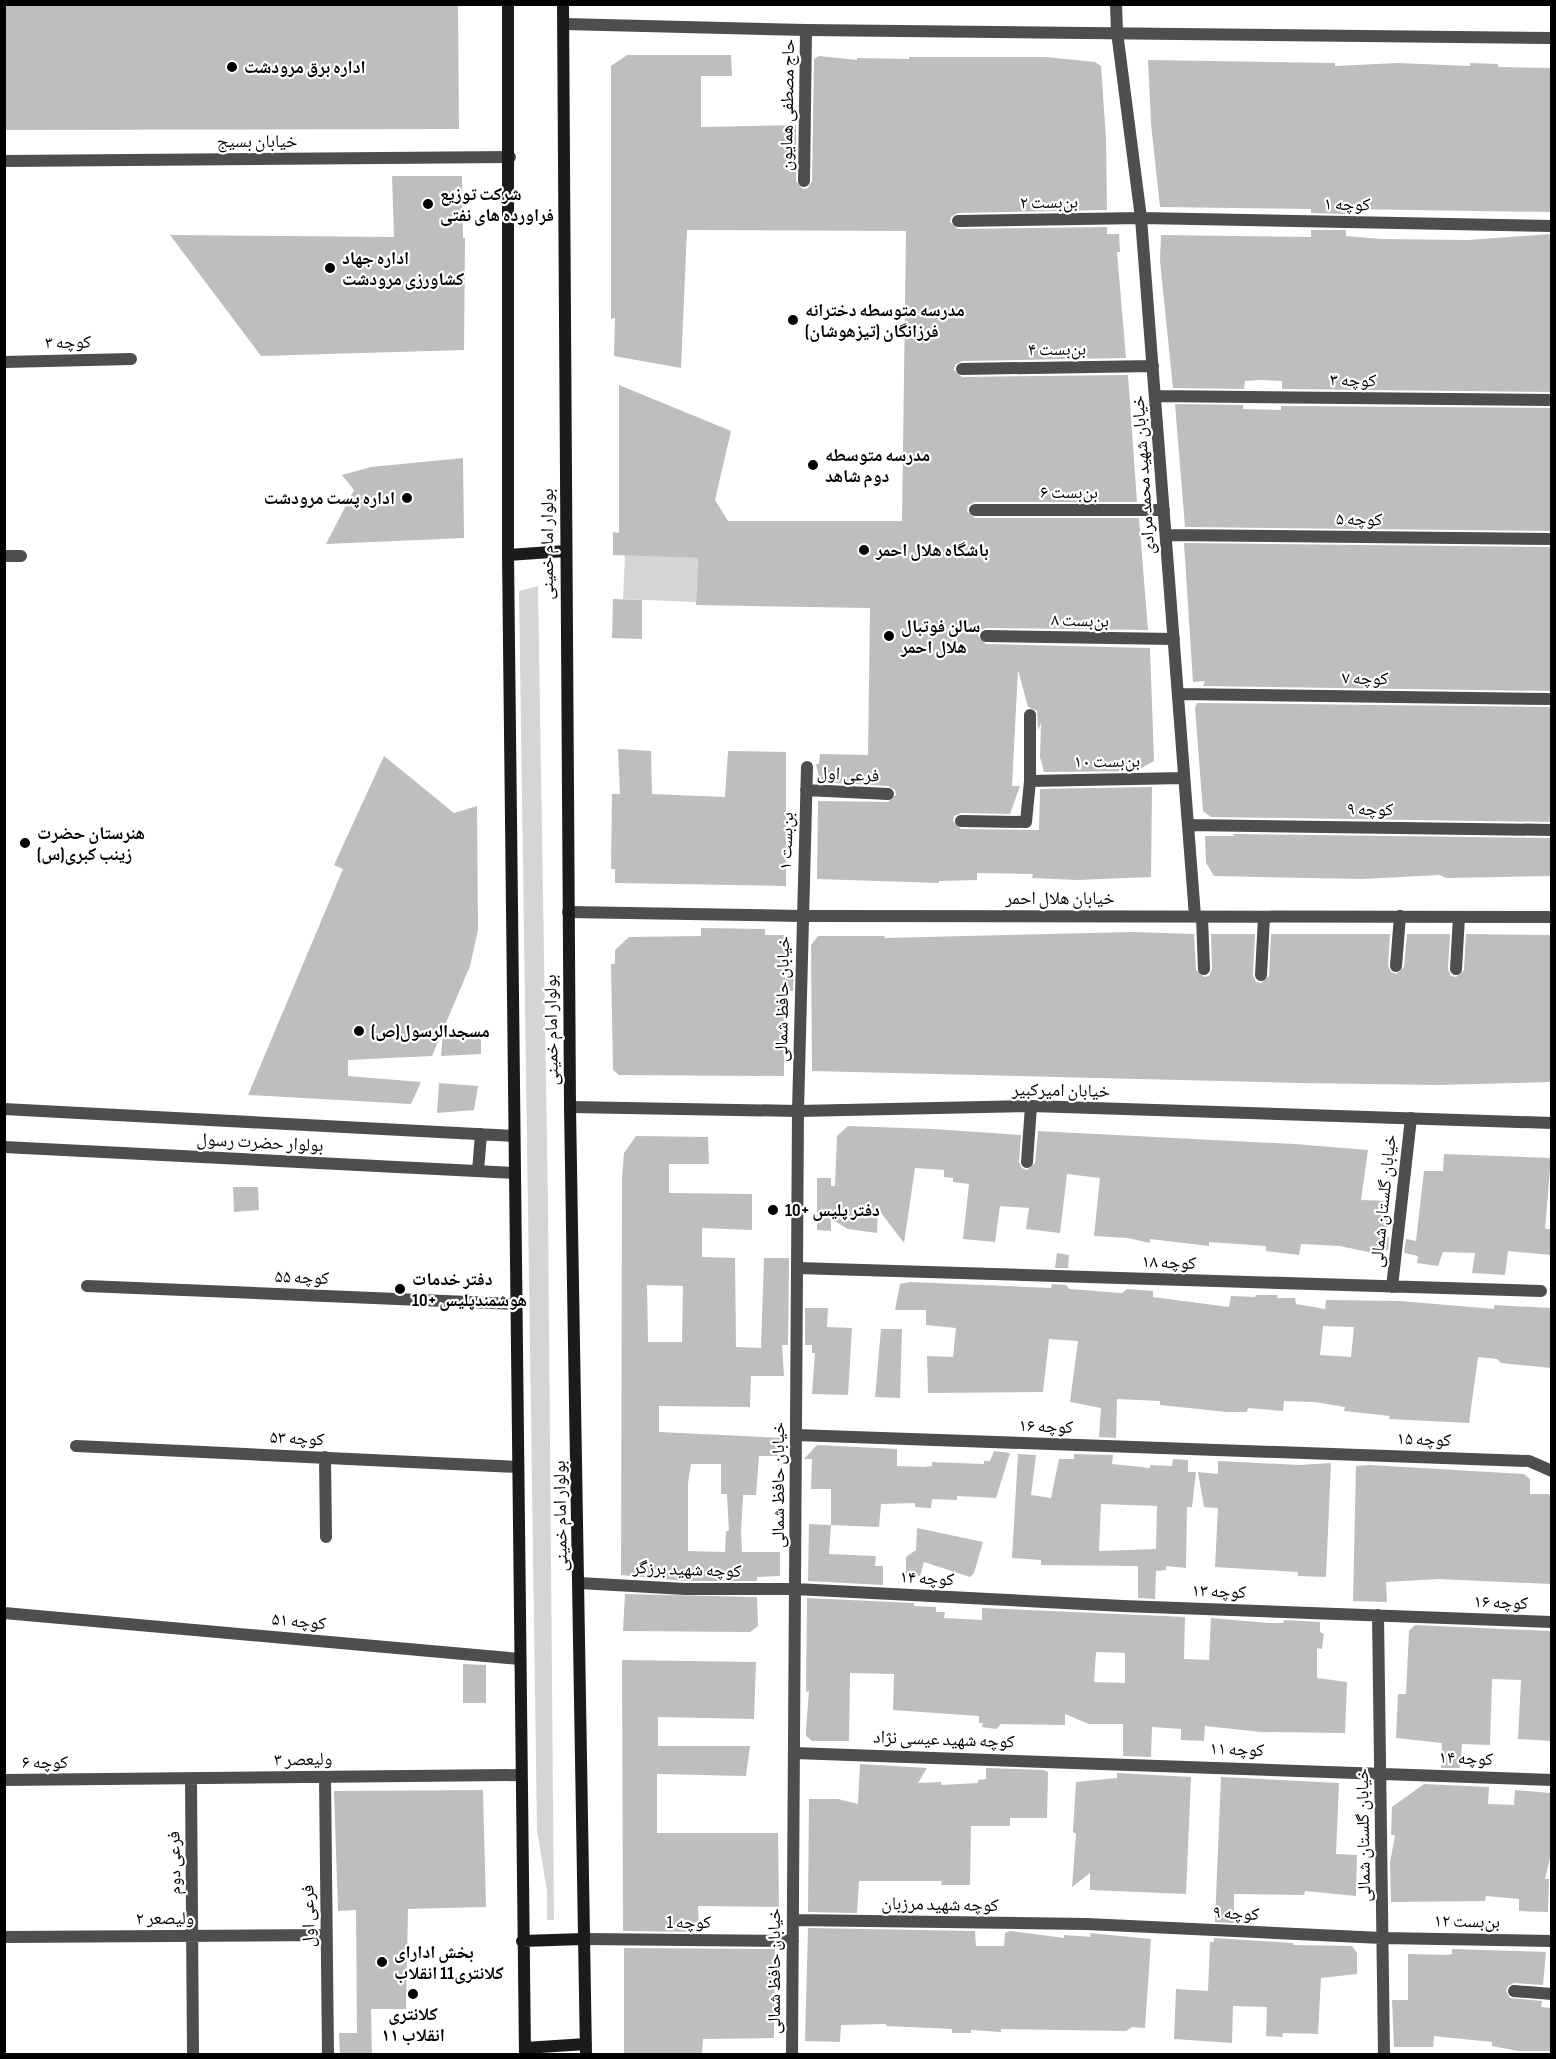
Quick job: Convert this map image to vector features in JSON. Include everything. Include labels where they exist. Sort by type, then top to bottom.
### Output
[{"type":"main road","points":[[508,4],[510,157],[508,555],[525,2051],[586,2049]]},
{"type":"main road","name":"بولوار امام خمینی","points":[[563,4],[570,1107],[586,2049]]},
{"type":"main road","points":[[508,555],[565,551]]},
{"type":"main road","points":[[522,1941],[584,1939]]},
{"type":"street","name":"خیابان شهید محمد مرادی","points":[[1116,4],[1117,32],[1141,218],[1184,778],[1199,916]]},
{"type":"street","points":[[564,24],[806,30],[1551,38]]},
{"type":"street","name":"حاج مصطفی همایون","points":[[804,181],[806,30]]},
{"type":"street","name":"خیابان بسیج","points":[[4,160],[510,157]]},
{"type":"street","name":"بن‌بست ۲","points":[[958,221],[1141,218]]},
{"type":"street","name":"کوچه ۱","points":[[1141,218],[1551,226]]},
{"type":"street","name":"کوچه ۳","points":[[4,362],[131,359]]},
{"type":"street","name":"بن‌بست ۴","points":[[962,369],[1153,366]]},
{"type":"street","name":"کوچه ۳","points":[[1155,396],[1551,399]]},
{"type":"street","name":"بن‌بست ۶","points":[[975,510],[1164,510]]},
{"type":"street","name":"کوچه ۵","points":[[1166,535],[1551,539]]},
{"type":"street","points":[[4,556],[21,556]]},
{"type":"street","name":"بن‌بست ۸","points":[[986,636],[1174,639]]},
{"type":"street","name":"کوچه ۷","points":[[1178,694],[1551,699]]},
{"type":"street","points":[[961,821],[1026,822],[1030,781],[1030,715]]},
{"type":"street","name":"بن‌بست ۱","points":[[801,916],[807,767]]},
{"type":"street","name":"بن‌بست ۱۰","points":[[1030,781],[1184,778]]},
{"type":"street","name":"فرعی اول","points":[[806,790],[888,794]]},
{"type":"street","name":"کوچه ۹","points":[[1188,825],[1551,830]]},
{"type":"street","name":"خیابان هلال احمر","points":[[568,912],[801,916],[1551,917]]},
{"type":"street","name":"خیابان حافظ شمالی","points":[[792,2054],[801,916]]},
{"type":"street","points":[[1199,916],[1204,969]]},
{"type":"street","points":[[1261,975],[1264,916]]},
{"type":"street","points":[[1396,966],[1400,916]]},
{"type":"street","points":[[1456,969],[1459,917]]},
{"type":"street","points":[[1026,1162],[1031,1106]]},
{"type":"street","name":"خیابان امیرکبیر","points":[[570,1107],[798,1111],[1031,1106],[1551,1123]]},
{"type":"street","name":"بولوار حضرت رسول","points":[[4,1109],[513,1136]]},
{"type":"street","name":"خیابان گلستان شمالی","points":[[1392,1287],[1411,1119]]},
{"type":"street","points":[[478,1171],[481,1134]]},
{"type":"street","name":"بولوار حضرت رسول","points":[[4,1147],[514,1173]]},
{"type":"street","name":"کوچه ۱۸","points":[[797,1268],[1541,1291]]},
{"type":"street","name":"کوچه ۵۵","points":[[87,1286],[516,1304]]},
{"type":"street","name":"کوچه ۱۶","points":[[796,1435],[1294,1452]]},
{"type":"street","name":"کوچه ۵۳","points":[[75,1446],[518,1467]]},
{"type":"street","name":"کوچه ۱۵","points":[[1294,1452],[1529,1461],[1551,1470]]},
{"type":"street","points":[[325,1457],[326,1537]]},
{"type":"street","name":"کوچه شهید برزگر","points":[[579,1584],[685,1589],[795,1589]]},
{"type":"street","name":"کوچه ۱۴","points":[[795,1589],[1058,1603]]},
{"type":"street","name":"کوچه ۱۳","points":[[1058,1603],[1378,1615]]},
{"type":"street","name":"کوچه ۵۱","points":[[4,1613],[520,1659]]},
{"type":"street","name":"خیابان گلستان شمالی","points":[[1378,1615],[1384,2055]]},
{"type":"street","name":"کوچه ۱۶","points":[[1378,1615],[1551,1622]]},
{"type":"street","name":"کوچه شهید عیسی نژاد","points":[[794,1753],[1093,1762]]},
{"type":"street","name":"کوچه ۱۱","points":[[1093,1762],[1380,1773]]},
{"type":"street","name":"کوچه ۱۴","points":[[1380,1773],[1551,1780]]},
{"type":"street","name":"ولیعصر ۳","points":[[86,1779],[521,1775]]},
{"type":"street","name":"فرعی اول","points":[[325,1777],[328,2055]]},
{"type":"street","name":"کوچه ۶","points":[[4,1780],[86,1779]]},
{"type":"street","name":"فرعی دوم","points":[[191,1779],[193,2055]]},
{"type":"street","name":"کوچه شهید مرزبان","points":[[793,1920],[1087,1924]]},
{"type":"street","name":"کوچه ۹","points":[[1087,1924],[1382,1938]]},
{"type":"street","name":"ولیصعر ۲","points":[[4,1937],[326,1935]]},
{"type":"street","name":"بن‌بست ۱۲","points":[[1382,1938],[1551,1941]]},
{"type":"street","name":"کوچه 1","points":[[584,1939],[793,1941]]},
{"type":"street","points":[[1514,1991],[1551,1994]]},
{"type":"street","points":[[792,2054],[798,2055]]},
{"type":"shaded area","points":[[625,555],[698,558],[696,602],[623,599]]},
{"type":"shaded area","points":[[538,586],[548,1203],[554,1920],[547,1920],[547,1891],[537,1830],[519,591]]},
{"type":"building","name":"اداره برق مرودشت","points":[[4,4],[458,4],[459,129],[4,130]]},
{"type":"building","points":[[627,55],[731,55],[732,76],[701,76],[701,127],[796,125],[796,181],[803,189],[808,188],[812,181],[814,59],[819,56],[857,60],[857,58],[909,59],[909,57],[1045,57],[1095,62],[1101,66],[1106,139],[1107,210],[958,213],[951,217],[950,222],[958,229],[1107,227],[1107,234],[1119,234],[1120,252],[1117,252],[1126,358],[962,361],[955,365],[954,370],[962,377],[1128,375],[1137,502],[975,502],[968,505],[967,511],[975,518],[1139,518],[1148,630],[986,628],[979,631],[978,636],[986,644],[1150,648],[1154,761],[1136,771],[1044,772],[1040,757],[1041,723],[1038,730],[1037,711],[1028,707],[1018,670],[1012,786],[1020,786],[1010,814],[961,813],[954,816],[953,821],[961,829],[1039,830],[1040,789],[1152,787],[1151,877],[1077,880],[1032,878],[1033,874],[977,873],[977,880],[939,881],[939,883],[817,879],[818,801],[888,802],[896,795],[895,790],[888,786],[820,782],[816,764],[819,764],[820,754],[868,755],[870,608],[696,605],[698,558],[613,555],[613,532],[619,533],[619,385],[731,431],[715,500],[728,521],[902,521],[906,231],[687,230],[681,368],[614,356],[615,318],[611,319],[611,66]]},
{"type":"building","points":[[1148,60],[1335,63],[1335,66],[1398,63],[1470,66],[1470,63],[1498,64],[1498,67],[1551,68],[1551,212],[1346,209],[1346,214],[1311,213],[1311,209],[1160,207],[1151,124]]},
{"type":"building","name":"اداره جهاد کشاورزی مرودشت","points":[[392,176],[462,176],[463,238],[465,238],[464,350],[261,356],[170,235],[394,237]]},
{"type":"building","points":[[1311,230],[1346,230],[1346,236],[1381,239],[1468,240],[1551,234],[1551,392],[1282,389],[1282,381],[1259,380],[1245,381],[1244,389],[1173,388],[1160,261],[1161,235],[1311,237]]},
{"type":"building","points":[[1175,404],[1243,405],[1243,409],[1281,410],[1281,406],[1551,408],[1551,531],[1185,527]]},
{"type":"building","name":"اداره پست مرودشت","points":[[463,458],[464,538],[326,544],[354,490],[342,475],[371,467]]},
{"type":"building","points":[[1184,543],[1551,547],[1551,691],[1203,686],[1205,681],[1193,682]]},
{"type":"building","points":[[613,599],[642,600],[642,639],[612,638]]},
{"type":"building","points":[[1197,703],[1551,707],[1551,822],[1211,817],[1203,811],[1195,708]]},
{"type":"building","points":[[618,749],[651,751],[652,794],[725,797],[728,751],[786,752],[786,886],[615,883],[615,869],[611,869],[612,794],[620,794]]},
{"type":"building","name":"مسجدالرسول(ص)","points":[[384,756],[454,813],[477,806],[478,930],[470,966],[432,1056],[348,1060],[348,1076],[421,1082],[411,1104],[248,1095],[343,869],[334,865]]},
{"type":"building","points":[[1232,834],[1551,838],[1551,876],[1446,878],[1440,875],[1362,879],[1214,876],[1206,863],[1205,836],[1235,836]]},
{"type":"building","points":[[701,928],[765,929],[765,935],[785,935],[785,978],[794,967],[793,991],[784,991],[784,1076],[619,1075],[613,1070],[611,964],[615,964],[615,950],[629,937],[701,936]]},
{"type":"building","points":[[1133,932],[1194,934],[1196,970],[1204,977],[1209,976],[1212,969],[1211,934],[1255,934],[1253,975],[1256,982],[1261,983],[1269,976],[1271,934],[1390,934],[1388,966],[1391,972],[1396,974],[1404,967],[1407,934],[1450,934],[1448,969],[1451,976],[1456,977],[1464,970],[1466,934],[1551,935],[1551,1082],[1437,1085],[1301,1083],[812,1071],[811,945],[818,936],[885,936],[884,938]]},
{"type":"building","points":[[443,1033],[481,1034],[481,1054],[441,1056]]},
{"type":"building","points":[[439,1083],[478,1086],[474,1110],[437,1113]]},
{"type":"building","points":[[848,1126],[1021,1135],[1019,1162],[1022,1168],[1027,1170],[1035,1163],[1038,1131],[1368,1150],[1361,1200],[1390,1201],[1386,1237],[1389,1237],[1388,1250],[1368,1252],[1340,1246],[1301,1244],[1299,1255],[1266,1251],[1266,1246],[1209,1242],[1209,1246],[1150,1239],[1150,1243],[1128,1238],[1094,1236],[1100,1178],[1067,1174],[1060,1233],[1026,1229],[1029,1208],[1000,1206],[995,1242],[963,1239],[969,1184],[953,1182],[953,1178],[944,1177],[944,1170],[915,1168],[904,1243],[878,1209],[877,1233],[848,1229],[831,1219],[831,1231],[817,1230],[817,1178],[831,1178],[831,1186],[835,1186],[837,1136]]},
{"type":"building","points":[[636,1136],[708,1137],[709,1164],[669,1164],[669,1193],[752,1194],[752,1230],[702,1228],[702,1257],[735,1258],[736,1347],[761,1348],[764,1258],[789,1258],[788,1345],[782,1345],[784,1376],[751,1376],[750,1407],[659,1406],[659,1432],[784,1438],[783,1456],[759,1456],[756,1495],[743,1495],[741,1532],[742,1552],[780,1552],[780,1576],[757,1577],[757,1581],[685,1581],[621,1575],[622,1178],[624,1153]],"holes":[[[647,1285],[683,1286],[682,1342],[648,1342]],[[691,1464],[721,1464],[721,1494],[727,1494],[729,1531],[726,1531],[725,1552],[688,1551],[688,1483]]]},
{"type":"building","points":[[1444,1154],[1551,1158],[1545,1229],[1551,1229],[1551,1255],[1508,1251],[1505,1275],[1472,1273],[1475,1253],[1443,1252],[1438,1266],[1417,1263],[1418,1256],[1404,1253],[1406,1239],[1416,1241],[1424,1171],[1443,1171]]},
{"type":"building","points":[[233,1187],[258,1187],[259,1210],[234,1212]]},
{"type":"building","points":[[1057,1253],[1069,1255],[1068,1268],[1055,1268]]},
{"type":"building","points":[[910,1282],[1051,1288],[1052,1284],[1066,1285],[1069,1289],[1122,1293],[1127,1289],[1153,1291],[1153,1297],[1229,1307],[1231,1296],[1278,1295],[1277,1298],[1295,1298],[1296,1304],[1325,1309],[1326,1300],[1401,1301],[1494,1309],[1494,1305],[1551,1308],[1551,1368],[1501,1363],[1497,1359],[1478,1357],[1469,1423],[1389,1419],[1390,1416],[1344,1411],[1345,1407],[1315,1402],[1284,1401],[1283,1411],[1248,1408],[1247,1412],[1227,1412],[1160,1405],[1160,1401],[1117,1399],[1116,1438],[1099,1437],[1101,1408],[1070,1402],[1078,1341],[1049,1339],[1043,1392],[928,1393],[927,1356],[953,1357],[956,1328],[926,1325],[926,1310],[895,1310],[900,1284]],"holes":[[[1323,1326],[1354,1327],[1351,1357],[1320,1355]]]},
{"type":"building","points":[[805,1308],[828,1308],[827,1327],[852,1328],[848,1395],[812,1394],[815,1353],[812,1353],[812,1345],[805,1345]]},
{"type":"building","points":[[881,1329],[902,1329],[900,1398],[875,1397]]},
{"type":"building","points":[[817,1445],[897,1449],[897,1466],[924,1467],[932,1466],[932,1462],[984,1464],[984,1461],[990,1461],[994,1451],[1010,1453],[996,1498],[957,1496],[957,1500],[932,1499],[931,1508],[915,1507],[915,1503],[881,1504],[879,1527],[831,1525],[831,1489],[811,1489],[812,1459],[804,1459]]},
{"type":"building","points":[[1018,1454],[1036,1455],[1031,1495],[1051,1498],[1059,1459],[1074,1459],[1074,1454],[1113,1455],[1112,1464],[1150,1468],[1150,1465],[1172,1466],[1173,1459],[1188,1460],[1188,1472],[1196,1472],[1192,1507],[1187,1507],[1186,1568],[1166,1566],[1166,1570],[1156,1571],[1155,1599],[1138,1598],[1138,1566],[1041,1565],[1041,1560],[1012,1558]],"holes":[[[1101,1504],[1157,1506],[1156,1549],[1099,1551]]]},
{"type":"building","points":[[1218,1461],[1300,1465],[1331,1463],[1326,1577],[1298,1576],[1298,1572],[1215,1567],[1218,1508],[1204,1507],[1198,1472],[1218,1474]]},
{"type":"building","points":[[1356,1466],[1524,1474],[1530,1479],[1530,1494],[1549,1494],[1551,1498],[1551,1584],[1438,1579],[1386,1582],[1387,1602],[1353,1601]]},
{"type":"building","points":[[809,1524],[831,1525],[829,1554],[876,1556],[875,1566],[883,1566],[883,1585],[808,1581]]},
{"type":"building","points":[[917,1528],[983,1542],[974,1573],[970,1577],[924,1562],[920,1576],[906,1574],[906,1557],[916,1550]]},
{"type":"building","points":[[625,1594],[757,1597],[758,1626],[750,1632],[623,1631]]},
{"type":"building","points":[[807,1598],[914,1603],[914,1606],[936,1607],[936,1612],[945,1612],[944,1618],[982,1620],[982,1608],[1185,1617],[1184,1659],[1209,1660],[1211,1618],[1268,1623],[1283,1623],[1284,1620],[1320,1622],[1320,1632],[1324,1634],[1322,1649],[1317,1648],[1317,1678],[1347,1682],[1345,1733],[1261,1732],[1205,1726],[1204,1741],[1181,1740],[1181,1729],[1152,1727],[1151,1757],[1123,1756],[1123,1724],[1089,1724],[1065,1714],[1065,1725],[1001,1724],[996,1729],[982,1727],[983,1723],[979,1723],[979,1716],[893,1710],[894,1674],[850,1673],[849,1741],[812,1741],[806,1736],[809,1691],[806,1692]],"holes":[[[1096,1652],[1125,1653],[1125,1683],[1094,1682]]]},
{"type":"building","points":[[1415,1625],[1551,1631],[1551,1741],[1518,1739],[1521,1680],[1492,1679],[1490,1745],[1462,1744],[1460,1768],[1441,1768],[1442,1743],[1396,1738],[1398,1694],[1406,1694],[1409,1631]]},
{"type":"building","points":[[622,1660],[756,1662],[754,1719],[658,1717],[658,1746],[750,1746],[746,1776],[657,1774],[657,1833],[778,1833],[779,1907],[698,1906],[699,1932],[623,1931]]},
{"type":"building","points":[[463,1664],[486,1665],[486,1703],[463,1703]]},
{"type":"building","points":[[860,1764],[927,1768],[918,1783],[941,1782],[941,1785],[978,1783],[978,1780],[986,1779],[986,1768],[1043,1770],[1048,1772],[1047,1818],[1010,1818],[1010,1826],[971,1826],[970,1885],[941,1885],[942,1881],[859,1881],[857,1913],[808,1912],[809,1799],[838,1799],[858,1804]]},
{"type":"building","points":[[1117,1773],[1191,1777],[1186,1894],[1090,1890],[1090,1873],[1072,1887],[1076,1834],[1073,1832],[1076,1782],[1117,1778]]},
{"type":"building","points":[[1221,1777],[1339,1783],[1336,1854],[1357,1855],[1356,1896],[1305,1891],[1304,1895],[1234,1894],[1234,1923],[1215,1922]]},
{"type":"building","points":[[1424,1784],[1489,1787],[1488,1804],[1514,1805],[1515,1790],[1551,1793],[1551,1854],[1545,1879],[1549,1879],[1548,1912],[1519,1911],[1519,1899],[1486,1896],[1485,1901],[1391,1902],[1390,1863],[1395,1835],[1391,1835],[1392,1807]]},
{"type":"building","points":[[483,1790],[486,1907],[408,1909],[406,2009],[371,2009],[372,2055],[340,2055],[339,2033],[357,2033],[356,1910],[338,1911],[334,1791]]},
{"type":"building","points":[[808,1928],[975,1931],[976,1946],[1004,1946],[1005,1933],[1010,1931],[1064,1938],[1064,1935],[1091,1937],[1090,1933],[1151,1939],[1145,2028],[1132,2027],[1126,2031],[1001,2029],[1001,2032],[971,2030],[971,2033],[952,2033],[952,2029],[886,2026],[886,2024],[841,2025],[840,2042],[805,2041]]},
{"type":"building","points":[[1214,1938],[1293,1943],[1293,1945],[1352,1946],[1357,1953],[1357,1974],[1321,1978],[1318,2034],[1283,2033],[1282,2037],[1266,2036],[1267,2007],[1233,2006],[1232,2043],[1174,2039],[1176,1989],[1208,1991],[1210,1942],[1214,1942]]},
{"type":"building","points":[[624,1948],[775,1949],[774,2038],[703,2039],[702,2055],[624,2055]]},
{"type":"building","points":[[1452,1949],[1546,1952],[1543,1985],[1514,1983],[1508,1986],[1506,1991],[1510,1998],[1542,2001],[1541,2007],[1551,2008],[1551,2051],[1518,2051],[1492,2046],[1492,2042],[1434,2036],[1433,2047],[1394,2047],[1392,2000],[1408,2000],[1408,1954],[1446,1955],[1452,1954]]},
{"type":"place","name":"اداره برق مرودشت","points":[[232,67]]},
{"type":"place","name":"شرکت توزیع فراورده های نفتی","points":[[428,204]]},
{"type":"place","name":"اداره جهاد کشاورزی مرودشت","points":[[330,268]]},
{"type":"place","name":"مدرسه متوسطه دخترانه فرزانگان (تیزهوشان)","points":[[793,320]]},
{"type":"place","name":"مدرسه متوسطه دوم شاهد","points":[[813,465]]},
{"type":"place","name":"اداره پست مرودشت","points":[[407,498]]},
{"type":"place","name":"باشگاه هلال احمر","points":[[864,550]]},
{"type":"place","name":"سالن فوتبال هلال احمر","points":[[889,636]]},
{"type":"place","name":"هنرستان حضرت زینب کبری(س)","points":[[25,843]]},
{"type":"place","name":"مسجدالرسول(ص)","points":[[359,1031]]},
{"type":"place","name":"دفتر پلیس +10","points":[[773,1210]]},
{"type":"place","name":"دفتر خدمات هوشمندپلیس +10","points":[[400,1289]]},
{"type":"place","name":"بخش ادارای کلانتری11 انقلاب","points":[[382,1962]]},
{"type":"place","name":"کلانتری ۱۱ انقلاب","points":[[413,1994]]}]
